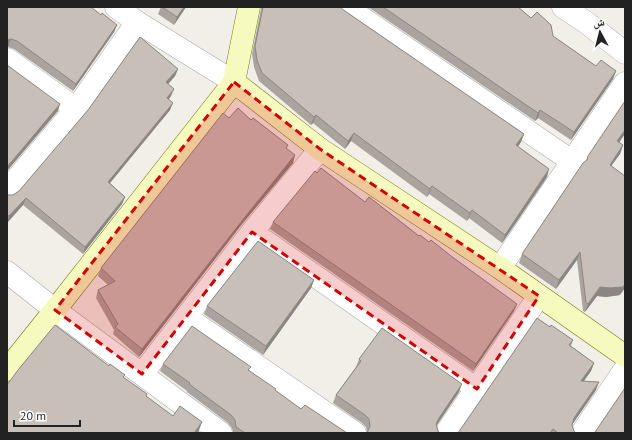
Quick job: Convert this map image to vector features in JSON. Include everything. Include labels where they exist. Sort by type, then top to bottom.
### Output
[{"type":"street","points":[[116,7],[137,22],[234,82],[320,149],[500,268],[625,356]]},
{"type":"street","points":[[7,370],[234,82],[249,7]]},
{"type":"street","points":[[346,7],[573,162]]},
{"type":"street","points":[[563,7],[587,23],[625,53]]},
{"type":"street","points":[[8,187],[76,109],[137,22]]},
{"type":"street","points":[[7,59],[76,109]]},
{"type":"street","points":[[500,268],[625,83]]},
{"type":"street","points":[[142,374],[252,232],[320,149]]},
{"type":"street","points":[[252,232],[477,389]]},
{"type":"street","points":[[7,272],[55,310],[221,433]]},
{"type":"street","points":[[446,433],[539,296]]},
{"type":"street","points":[[186,317],[355,433]]},
{"type":"street","points":[[582,433],[625,369]]},
{"type":"highlighted area","points":[[234,82],[320,149],[539,296],[477,389],[252,232],[142,374],[55,310]]},
{"type":"building","points":[[7,7],[91,7],[101,15],[102,13],[117,25],[76,84],[17,41],[11,39],[7,40]]},
{"type":"building","points":[[162,7],[184,7],[177,17]]},
{"type":"building","points":[[263,7],[340,7],[524,134],[516,145],[549,169],[505,235],[472,210],[470,213],[432,186],[430,189],[354,133],[348,141],[316,115],[314,117],[262,73],[257,60],[255,46]]},
{"type":"building","points":[[383,7],[518,7],[531,18],[537,12],[551,25],[553,36],[596,66],[601,60],[616,71],[574,132],[540,110],[538,113]]},
{"type":"building","points":[[140,37],[178,69],[166,82],[174,89],[167,98],[173,103],[108,182],[125,197],[85,247],[26,198],[9,216],[7,215],[7,195],[13,195],[19,191],[88,110]]},
{"type":"building","points":[[7,65],[60,104],[7,167]]},
{"type":"building","points":[[625,101],[625,130],[617,141],[623,145],[610,165],[625,176],[625,284],[623,287],[600,287],[588,304],[586,303],[580,252],[559,280],[522,254],[583,163],[587,160],[588,156]]},
{"type":"building","points":[[238,108],[251,120],[253,118],[288,145],[286,148],[295,155],[142,349],[115,327],[118,324],[98,290],[115,281],[101,268],[223,113],[229,118]]},
{"type":"building","points":[[321,168],[365,202],[369,197],[419,236],[420,235],[429,242],[431,240],[517,304],[476,364],[273,222],[315,171],[317,173]]},
{"type":"building","points":[[258,241],[314,280],[266,346],[207,306]]},
{"type":"building","points":[[537,318],[550,327],[551,325],[573,340],[569,345],[594,363],[581,381],[599,382],[574,418],[572,425],[576,433],[558,433],[553,429],[550,433],[458,433]]},
{"type":"building","points":[[55,325],[109,366],[110,364],[125,375],[123,377],[147,394],[146,396],[173,416],[180,406],[202,422],[194,433],[7,433],[7,385]]},
{"type":"building","points":[[192,326],[251,367],[248,370],[276,389],[275,390],[301,409],[305,405],[347,433],[245,433],[236,427],[235,420],[231,415],[163,364]]},
{"type":"building","points":[[382,328],[462,384],[436,424],[440,433],[367,433],[370,426],[369,419],[336,395],[361,361],[359,359]]},
{"type":"building","points":[[625,388],[625,433],[594,433],[595,432]]}]
